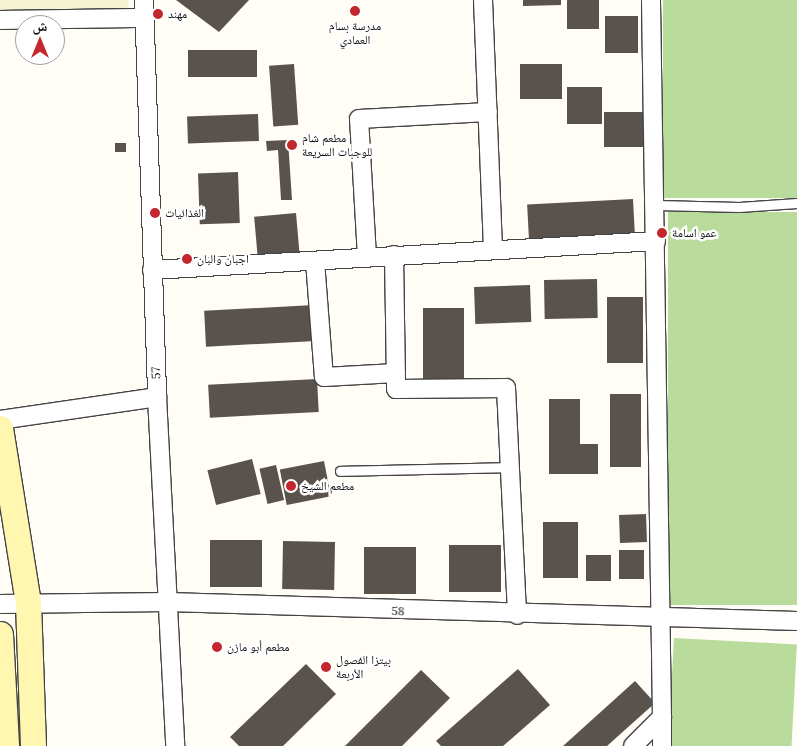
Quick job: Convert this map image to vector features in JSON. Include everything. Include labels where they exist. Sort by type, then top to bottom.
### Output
[{"type":"main road","points":[[0,428],[3,469],[28,602],[32,746]]},
{"type":"main road","points":[[0,634],[2,709],[6,746]]},
{"type":"street","name":"57","points":[[144,0],[157,397],[175,746]]},
{"type":"street","points":[[483,0],[493,249]]},
{"type":"street","points":[[651,0],[656,205],[662,746]]},
{"type":"street","points":[[0,20],[144,18]]},
{"type":"street","points":[[367,257],[359,119],[488,112]]},
{"type":"street","points":[[152,270],[656,241]]},
{"type":"street","points":[[394,255],[396,389],[506,388],[517,615]]},
{"type":"street","points":[[315,260],[324,377],[396,373]]},
{"type":"street","points":[[0,420],[157,397]]},
{"type":"street","name":"58","points":[[0,604],[28,602],[168,602],[517,615],[662,616],[797,621]]},
{"type":"street","points":[[633,746],[662,717]]},
{"type":"lane","points":[[656,205],[738,208],[797,203]]},
{"type":"lane","points":[[340,471],[510,467]]},
{"type":"shaded area","points":[[0,0],[128,0],[129,13],[15,15],[15,17],[0,17]]},
{"type":"green space","points":[[663,0],[797,0],[797,198],[663,198]]},
{"type":"green space","points":[[668,212],[797,212],[797,605],[668,605]]},
{"type":"green space","points":[[674,638],[797,644],[792,746],[668,746]]},
{"type":"building","points":[[176,0],[249,0],[219,32]]},
{"type":"building","points":[[523,0],[561,0],[561,5],[523,6]]},
{"type":"building","points":[[567,0],[599,0],[599,29],[567,29]]},
{"type":"building","points":[[605,16],[638,16],[638,53],[605,53]]},
{"type":"building","points":[[188,50],[257,50],[257,77],[188,77]]},
{"type":"building","points":[[294,64],[298,125],[273,127],[269,66]]},
{"type":"building","points":[[520,64],[562,64],[562,99],[520,99]]},
{"type":"building","points":[[567,87],[602,87],[602,124],[567,124]]},
{"type":"building","points":[[604,112],[646,112],[646,147],[604,147]]},
{"type":"building","points":[[258,114],[259,141],[188,143],[187,116]]},
{"type":"building","points":[[288,140],[292,200],[281,200],[278,150],[267,151],[266,141]]},
{"type":"building","points":[[115,143],[126,143],[126,152],[115,152]]},
{"type":"building","points":[[238,172],[240,223],[200,224],[198,173]]},
{"type":"building","points":[[633,199],[635,235],[529,240],[527,205]]},
{"type":"building","points":[[296,213],[300,256],[258,259],[254,217]]},
{"type":"building","points":[[597,279],[598,318],[545,319],[544,280]]},
{"type":"building","points":[[530,285],[531,322],[475,324],[474,287]]},
{"type":"building","points":[[607,297],[643,297],[643,363],[607,363]]},
{"type":"building","points":[[314,305],[316,341],[206,347],[204,311]]},
{"type":"building","points":[[423,308],[464,308],[464,380],[423,380]]},
{"type":"building","points":[[317,379],[319,412],[210,418],[208,385]]},
{"type":"building","points":[[610,394],[641,394],[641,467],[610,467]]},
{"type":"building","points":[[549,399],[580,399],[580,444],[598,444],[598,474],[549,474]]},
{"type":"building","points":[[252,459],[261,494],[216,505],[207,470]]},
{"type":"building","points":[[324,461],[331,496],[287,505],[280,470]]},
{"type":"building","points":[[276,465],[284,500],[268,504],[259,469]]},
{"type":"building","points":[[646,514],[647,542],[620,543],[619,515]]},
{"type":"building","points":[[543,522],[578,522],[578,578],[543,578]]},
{"type":"building","points":[[210,540],[262,540],[262,587],[210,587]]},
{"type":"building","points":[[283,541],[335,542],[334,590],[282,589]]},
{"type":"building","points":[[449,545],[501,545],[501,592],[449,592]]},
{"type":"building","points":[[364,547],[416,547],[416,594],[364,594]]},
{"type":"building","points":[[619,550],[644,550],[644,579],[619,579]]},
{"type":"building","points":[[586,555],[611,555],[611,581],[586,581]]},
{"type":"building","points":[[306,664],[336,694],[283,746],[239,746],[230,737]]},
{"type":"building","points":[[518,669],[550,705],[503,746],[441,746],[436,741]]},
{"type":"building","points":[[421,670],[450,698],[402,746],[345,746]]},
{"type":"building","points":[[635,681],[655,703],[607,746],[563,746]]},
{"type":"place","name":"مدرسة بسام العمادي","points":[[355,11]]},
{"type":"place","name":"مهند","points":[[158,14]]},
{"type":"place","name":"مطعم شام للوجبات السريعة","points":[[292,145]]},
{"type":"place","name":"الغذائيات","points":[[155,213]]},
{"type":"place","name":"عمو اسامة","points":[[662,233]]},
{"type":"place","name":"اجبان والبان","points":[[187,259]]},
{"type":"place","name":"مطعم الشيخ","points":[[291,486]]},
{"type":"place","name":"مطعم أبو مازن","points":[[217,647]]},
{"type":"place","name":"بيتزا الفصول الأربعة","points":[[326,667]]}]
